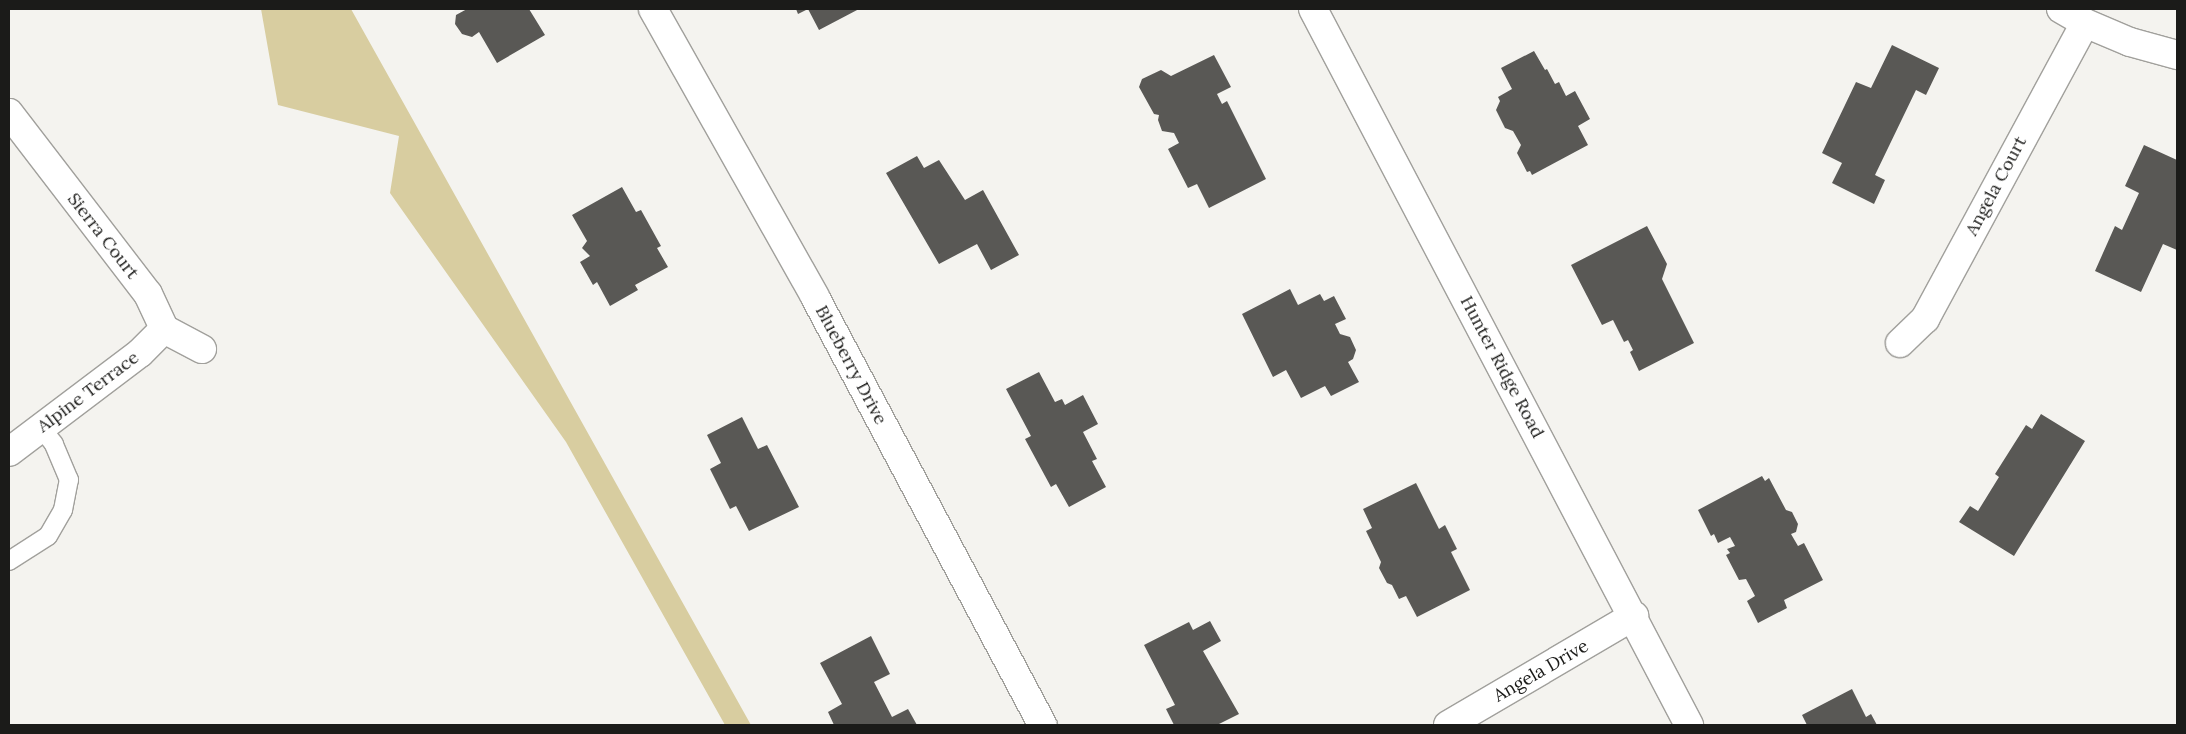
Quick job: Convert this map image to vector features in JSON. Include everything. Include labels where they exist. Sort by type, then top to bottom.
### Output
[{"type":"street","name":"Blueberry Drive","points":[[653,9],[815,297],[1043,725]]},
{"type":"street","name":"Hunter Ridge Road","points":[[1313,9],[1634,616],[1689,725]]},
{"type":"street","points":[[2061,9],[2085,23],[2130,42],[2177,55]]},
{"type":"street","name":"Angela Court","points":[[1900,343],[1925,319],[2085,23]]},
{"type":"street","name":"Sierra Court","points":[[9,113],[148,294],[164,329]]},
{"type":"street","points":[[164,329],[202,349]]},
{"type":"street","name":"Alpine Terrace","points":[[9,452],[140,353],[164,329]]},
{"type":"street","name":"Angela Drive","points":[[1448,725],[1634,616]]},
{"type":"lane","points":[[9,561],[48,536],[63,510],[70,480],[54,444],[41,428]]},
{"type":"shaded area","points":[[261,9],[351,9],[751,725],[725,725],[566,442],[390,193],[399,136],[278,105]]},
{"type":"building","points":[[467,9],[529,9],[545,35],[497,63],[479,32],[472,37],[462,34],[455,24],[456,15]]},
{"type":"building","points":[[796,9],[808,9],[798,14]]},
{"type":"building","points":[[808,9],[859,9],[819,30]]},
{"type":"building","points":[[1892,45],[1939,68],[1926,95],[1916,90],[1875,175],[1885,180],[1874,204],[1832,183],[1842,163],[1822,153],[1856,82],[1871,88]]},
{"type":"building","points":[[1534,51],[1555,84],[1559,82],[1566,96],[1575,91],[1590,119],[1578,126],[1588,145],[1532,175],[1530,171],[1527,172],[1517,153],[1521,145],[1513,131],[1505,128],[1496,110],[1500,101],[1498,97],[1512,89],[1501,68]]},
{"type":"building","points":[[1214,55],[1231,87],[1217,94],[1222,104],[1227,101],[1266,179],[1209,208],[1197,184],[1188,188],[1168,149],[1179,143],[1174,133],[1162,131],[1158,120],[1159,115],[1154,114],[1139,87],[1142,79],[1161,70],[1171,76]]},
{"type":"building","points":[[2144,145],[2177,160],[2177,250],[2163,244],[2141,292],[2095,271],[2115,226],[2122,230],[2139,193],[2125,186]]},
{"type":"building","points":[[917,156],[924,168],[939,160],[965,200],[983,190],[1019,255],[991,270],[977,244],[939,264],[886,173]]},
{"type":"building","points":[[622,187],[636,212],[641,210],[661,246],[657,248],[668,267],[635,285],[638,290],[610,306],[597,282],[593,285],[580,262],[590,256],[582,248],[587,241],[572,215]]},
{"type":"building","points":[[1647,226],[1667,264],[1662,279],[1694,343],[1639,371],[1630,352],[1633,350],[1628,340],[1624,342],[1613,320],[1602,325],[1571,265]]},
{"type":"building","points":[[1290,289],[1298,305],[1320,294],[1324,301],[1334,296],[1346,319],[1335,324],[1340,334],[1350,337],[1356,350],[1353,359],[1348,362],[1359,382],[1331,396],[1325,386],[1301,398],[1286,370],[1273,377],[1242,314]]},
{"type":"building","points":[[1039,372],[1055,402],[1062,399],[1065,405],[1083,395],[1098,424],[1083,432],[1097,459],[1092,461],[1106,487],[1069,507],[1056,484],[1051,487],[1025,439],[1031,436],[1006,389]]},
{"type":"building","points":[[2041,414],[2085,441],[2014,556],[1959,522],[1970,506],[1978,511],[1999,477],[1995,474],[2026,425],[2032,429]]},
{"type":"building","points":[[742,417],[758,449],[767,445],[799,507],[749,531],[736,506],[730,509],[710,469],[721,463],[707,435]]},
{"type":"building","points":[[1762,476],[1765,481],[1769,478],[1786,510],[1792,512],[1798,524],[1796,532],[1791,534],[1798,546],[1804,543],[1823,580],[1784,600],[1787,608],[1758,623],[1747,601],[1755,596],[1746,579],[1739,580],[1726,555],[1730,553],[1727,549],[1735,546],[1730,537],[1718,543],[1714,534],[1711,536],[1698,510]]},
{"type":"building","points":[[1416,483],[1439,529],[1445,525],[1457,549],[1451,552],[1470,590],[1417,617],[1406,596],[1399,599],[1392,585],[1387,583],[1379,568],[1381,562],[1366,531],[1372,528],[1363,509]]},
{"type":"building","points":[[1210,621],[1221,641],[1203,651],[1239,714],[1217,725],[1174,725],[1166,709],[1175,705],[1144,645],[1189,622],[1193,630]]},
{"type":"building","points":[[871,636],[890,674],[874,682],[892,717],[908,709],[917,725],[834,725],[828,712],[842,704],[820,663]]},
{"type":"building","points":[[1852,689],[1866,717],[1871,714],[1877,725],[1807,725],[1802,715]]}]
